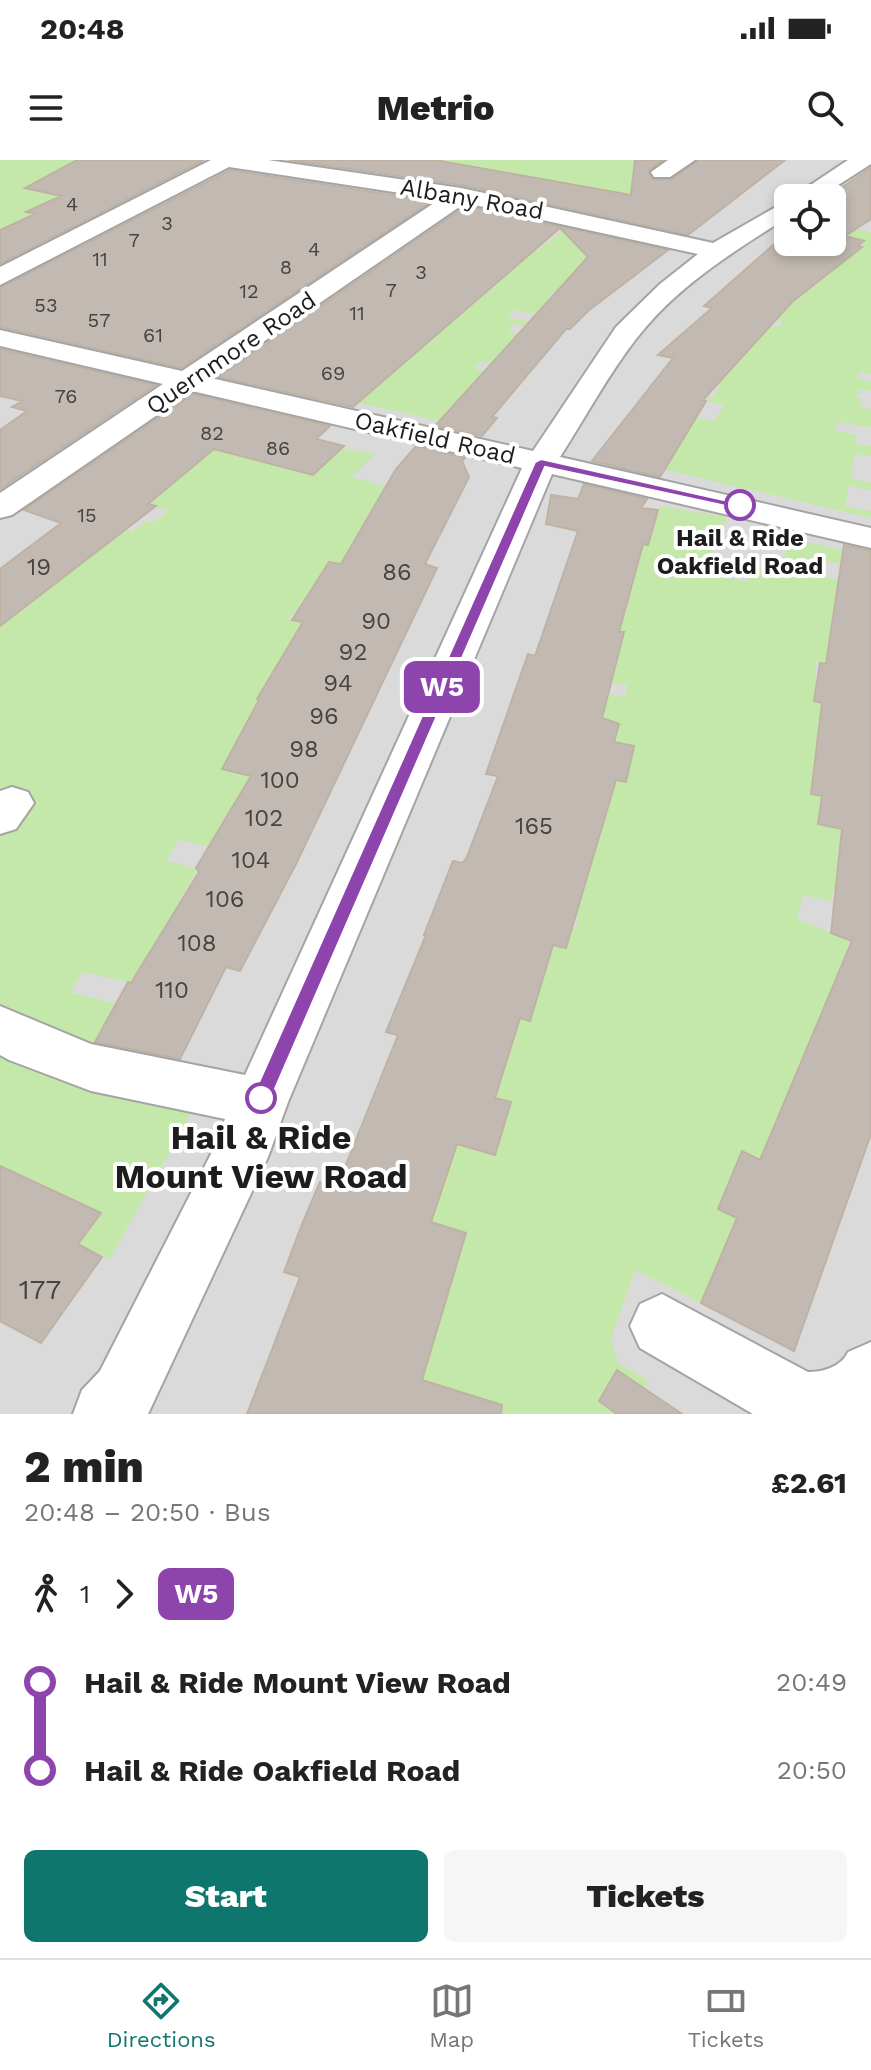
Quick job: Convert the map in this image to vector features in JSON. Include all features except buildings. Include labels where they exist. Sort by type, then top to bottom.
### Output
[{"type":"street","points":[[0,277],[226,160]]},
{"type":"street","name":"Albany Road","points":[[226,160],[461,195],[717,251]]},
{"type":"street","points":[[662,172],[684,160]]},
{"type":"street","points":[[824,184],[863,160]]},
{"type":"street","name":"Quernmore Road","points":[[0,508],[461,195]]},
{"type":"street","points":[[106,1414],[123,1394],[239,1157],[260,1102],[541,462],[626,333],[669,290],[717,251],[774,216]]},
{"type":"street","name":"Oakfield Road","points":[[0,338],[753,508],[871,538]]},
{"type":"street","points":[[0,1028],[23,1044],[94,1067],[260,1102]]},
{"type":"street","points":[[662,1326],[802,1405],[830,1405],[868,1382],[871,1375]]},
{"type":"shaded area","points":[[0,160],[871,160],[871,1414],[0,1414]]},
{"type":"green space","points":[[0,160],[164,160],[191,164],[0,262]]},
{"type":"green space","points":[[435,160],[672,160],[649,172],[696,183],[656,205],[600,190]]},
{"type":"green space","points":[[568,226],[628,240],[564,295],[552,292],[547,297],[556,300],[535,314],[514,310],[508,317],[528,322],[525,326],[514,324],[508,332],[517,334],[491,363],[481,361],[474,368],[485,371],[440,421],[359,403],[527,250],[535,252]]},
{"type":"green space","points":[[857,229],[871,232],[871,374],[860,372],[856,378],[871,382],[871,391],[860,389],[856,397],[863,399],[859,407],[871,409],[871,427],[837,422],[836,431],[856,434],[855,444],[871,446],[871,456],[854,454],[851,479],[871,483],[871,490],[848,486],[846,507],[871,511],[871,518],[665,470],[683,415],[714,421],[724,405],[692,398],[694,395],[712,398],[720,386],[702,382],[770,325],[778,327],[783,322],[753,314],[785,307],[799,296],[787,285],[809,290],[822,280],[799,273],[856,252],[861,247],[846,235]]},
{"type":"green space","points":[[341,448],[375,454],[351,477],[421,496],[336,618],[295,611],[289,619],[327,626],[264,687],[257,699],[288,706],[238,740],[222,769],[251,776],[208,846],[178,840],[166,861],[198,869],[132,983],[83,972],[70,992],[116,1004],[88,1056],[0,1015],[0,620],[7,614],[13,616],[77,567],[108,523],[133,531],[146,521],[153,523],[168,511],[138,501],[214,449],[312,475]]},
{"type":"green space","points":[[659,506],[727,517],[709,557],[728,562],[723,577],[747,582],[753,567],[777,571],[792,538],[871,557],[861,567],[818,560],[815,575],[844,581],[865,671],[816,662],[815,701],[857,709],[871,717],[830,741],[817,739],[815,756],[871,767],[869,788],[812,778],[811,793],[822,796],[819,824],[856,832],[838,874],[831,901],[803,895],[797,919],[851,941],[760,1160],[742,1152],[718,1208],[737,1218],[701,1303],[635,1270],[611,1339],[618,1363],[649,1381],[629,1414],[452,1414],[372,1365],[430,1222],[456,1144],[495,1155],[511,1103],[495,1098],[520,1018],[530,1020],[554,946],[565,948],[571,928],[576,928],[578,917],[567,914],[602,829],[571,771],[626,781],[629,767],[575,743],[590,691],[625,696],[627,685],[594,680],[623,632],[619,632],[638,535],[651,537]]},
{"type":"green space","points":[[0,1047],[194,1108],[110,1259],[78,1244],[101,1212],[46,1186],[24,1215],[26,1178],[0,1166]]},
{"type":"bus line","name":"W5","points":[[261,1098],[541,462],[740,505]]},
{"type":"place","name":"Hail & Ride Oakfield Road","points":[[740,505]]},
{"type":"place","name":"Hail & Ride Mount View Road","points":[[261,1098]]}]
